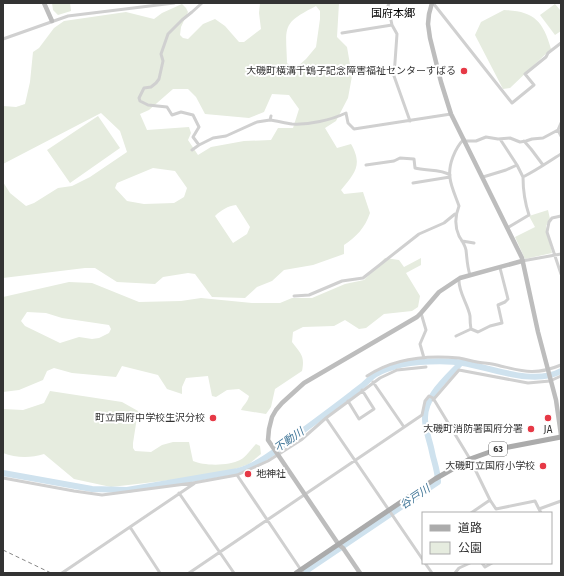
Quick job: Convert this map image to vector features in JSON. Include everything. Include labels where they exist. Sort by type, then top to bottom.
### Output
[{"type":"main road","name":"63","points":[[300,572],[341,546],[438,478],[470,459],[498,449],[561,436]]},
{"type":"street","points":[[44,3],[52,21]]},
{"type":"street","points":[[3,39],[68,16],[174,3]]},
{"type":"street","points":[[198,145],[193,137],[199,127],[193,114],[181,112],[172,115],[166,107],[148,105],[139,98],[144,88],[150,87],[159,79],[163,61],[161,54],[168,34],[202,3]]},
{"type":"street","points":[[388,3],[392,25],[396,34],[394,76],[410,121]]},
{"type":"street","points":[[433,3],[512,103],[534,85],[525,74],[561,43]]},
{"type":"street","points":[[433,3],[429,14],[428,24],[441,82],[451,114],[483,177],[522,261],[557,408],[561,436]]},
{"type":"street","points":[[342,33],[392,25]]},
{"type":"street","points":[[192,150],[198,145],[213,138],[226,136],[257,122],[270,118],[292,124],[301,124],[331,119],[346,113],[348,123],[354,129],[451,114]]},
{"type":"street","points":[[294,296],[309,295],[342,281],[363,278],[419,234],[444,223],[455,214],[459,206],[450,176],[454,152],[464,140],[476,141],[486,137],[510,138],[520,142],[543,138],[558,130],[561,123]]},
{"type":"street","points":[[558,130],[561,136]]},
{"type":"street","points":[[500,138],[524,177],[523,185],[526,207],[529,214],[507,228]]},
{"type":"street","points":[[524,141],[543,166]]},
{"type":"street","points":[[524,177],[538,170],[561,154]]},
{"type":"street","points":[[366,165],[407,158],[414,159],[415,168],[444,172],[450,176]]},
{"type":"street","points":[[483,177],[517,165]]},
{"type":"street","points":[[413,183],[450,176]]},
{"type":"street","points":[[455,214],[456,226],[466,249],[467,265],[470,275]]},
{"type":"street","points":[[561,216],[552,218],[549,222],[547,232],[561,274]]},
{"type":"street","points":[[462,240],[474,243],[466,249]]},
{"type":"street","points":[[360,573],[268,440],[272,417],[291,393],[304,383],[421,314],[439,292],[460,278],[522,261],[561,254]]},
{"type":"street","points":[[456,336],[471,329],[478,332],[490,326],[502,323],[498,305],[508,299],[500,268]]},
{"type":"street","points":[[460,278],[460,288],[470,316],[469,322],[471,329]]},
{"type":"street","points":[[421,314],[426,330],[420,344],[424,358]]},
{"type":"street","points":[[367,376],[384,366],[396,362],[424,358],[458,358],[491,364],[520,372],[548,371],[561,365]]},
{"type":"street","points":[[3,478],[102,495],[237,475],[258,466],[301,440],[326,418],[380,378],[397,370],[426,367]]},
{"type":"street","points":[[433,399],[459,370],[528,383],[550,380],[561,376]]},
{"type":"street","points":[[373,382],[404,427]]},
{"type":"street","points":[[348,401],[359,419],[374,409],[362,390]]},
{"type":"street","points":[[189,573],[422,415],[425,401],[429,396],[433,399],[470,459],[496,509],[535,501],[540,511],[561,501]]},
{"type":"street","points":[[326,418],[422,558]]},
{"type":"street","points":[[237,475],[300,572]]},
{"type":"street","points":[[62,573],[196,482]]},
{"type":"street","points":[[179,493],[234,573]]},
{"type":"street","points":[[472,512],[490,500]]},
{"type":"street","points":[[130,527],[160,573]]},
{"type":"street","points":[[426,564],[432,573]]},
{"type":"street","points":[[454,573],[459,568],[468,564]]},
{"type":"green space","points":[[52,3],[70,3],[71,11],[58,15],[53,10]]},
{"type":"green space","points":[[260,3],[339,3],[337,37],[347,47],[352,76],[348,98],[336,121],[325,128],[337,148],[351,144],[355,151],[357,163],[356,168],[350,179],[341,190],[344,194],[363,192],[370,213],[360,232],[344,245],[344,254],[313,265],[284,270],[272,281],[257,287],[245,298],[212,297],[195,274],[188,273],[163,277],[155,284],[117,282],[95,268],[3,278],[3,182],[10,193],[26,206],[34,203],[58,188],[72,186],[90,177],[127,152],[120,131],[101,113],[3,164],[3,106],[16,107],[25,104],[30,82],[33,52],[39,48],[54,28],[64,21],[126,12],[154,19],[162,13],[182,4],[188,12],[181,27],[180,35],[183,38],[188,39],[203,24],[215,19],[225,26],[239,42],[244,42],[261,29],[259,13]],"holes":[[[316,6],[320,11],[316,47],[297,67],[291,67],[287,63],[286,41],[288,27],[291,22]],[[173,89],[188,89],[196,97],[205,114],[249,118],[264,112],[272,94],[289,95],[299,109],[293,128],[278,128],[271,140],[244,141],[211,147],[198,155],[188,140],[191,133],[189,127],[147,130],[140,114],[149,110]],[[153,168],[175,171],[187,188],[184,197],[174,203],[144,204],[127,201],[115,188],[117,183]],[[236,205],[250,227],[247,234],[233,243],[215,216],[225,209]]]},
{"type":"green space","points":[[555,4],[561,11],[561,31],[555,35],[540,15]]},
{"type":"green space","points":[[504,10],[522,12],[535,19],[544,31],[551,49],[510,88],[503,89],[475,35],[481,22]]},
{"type":"green space","points":[[98,116],[120,148],[70,183],[47,150]]},
{"type":"green space","points":[[548,210],[550,219],[546,226],[552,253],[525,259],[515,237],[535,227],[529,216]]},
{"type":"green space","points":[[385,258],[399,260],[404,267],[421,258],[421,265],[406,273],[420,296],[418,307],[412,311],[384,314],[366,328],[359,329],[345,320],[334,326],[303,327],[293,332],[292,342],[303,358],[302,371],[275,389],[271,407],[266,414],[241,410],[249,396],[239,389],[227,390],[216,397],[212,396],[208,376],[186,378],[182,387],[182,394],[167,389],[158,375],[122,366],[116,377],[72,373],[54,368],[47,371],[43,380],[19,390],[3,392],[3,297],[69,282],[92,283],[139,302],[181,301],[201,298],[252,303],[280,303],[292,298],[312,298],[345,284],[364,280]],"holes":[[[27,312],[46,313],[62,318],[109,325],[111,329],[109,333],[99,338],[92,339],[79,337],[60,343],[25,326],[21,321]]]},
{"type":"green space","points":[[50,391],[122,402],[138,411],[133,443],[133,448],[135,451],[151,452],[162,445],[173,442],[189,442],[193,461],[203,464],[216,465],[235,462],[242,459],[256,444],[260,446],[261,454],[249,464],[230,471],[180,479],[111,487],[74,479],[44,454],[24,457],[3,453],[3,409],[23,410],[44,403]]},
{"type":"waterway","name":"不動川","points":[[3,473],[92,489],[127,490],[238,471],[254,465],[269,456],[358,389],[374,375],[383,370],[403,364],[420,362],[448,362],[463,363],[513,374],[538,377],[561,371]]},
{"type":"waterway","name":"谷戸川","points":[[303,573],[438,482],[437,470],[426,427],[426,411],[428,403],[437,388],[461,363]]},
{"type":"railway","points":[[3,550],[51,573]]},
{"type":"place","name":"大磯町横溝千鶴子記念障害福祉センターすばる","points":[[464,71]]},
{"type":"place","name":"町立国府中学校生沢分校","points":[[213,418]]},
{"type":"place","name":"JA","points":[[548,418]]},
{"type":"place","name":"大磯町消防署国府分署","points":[[531,429]]},
{"type":"place","name":"大磯町立国府小学校","points":[[543,466]]},
{"type":"place","name":"地神社","points":[[248,474]]},
{"type":"district","name":"国府本郷","points":[[393,13]]}]
